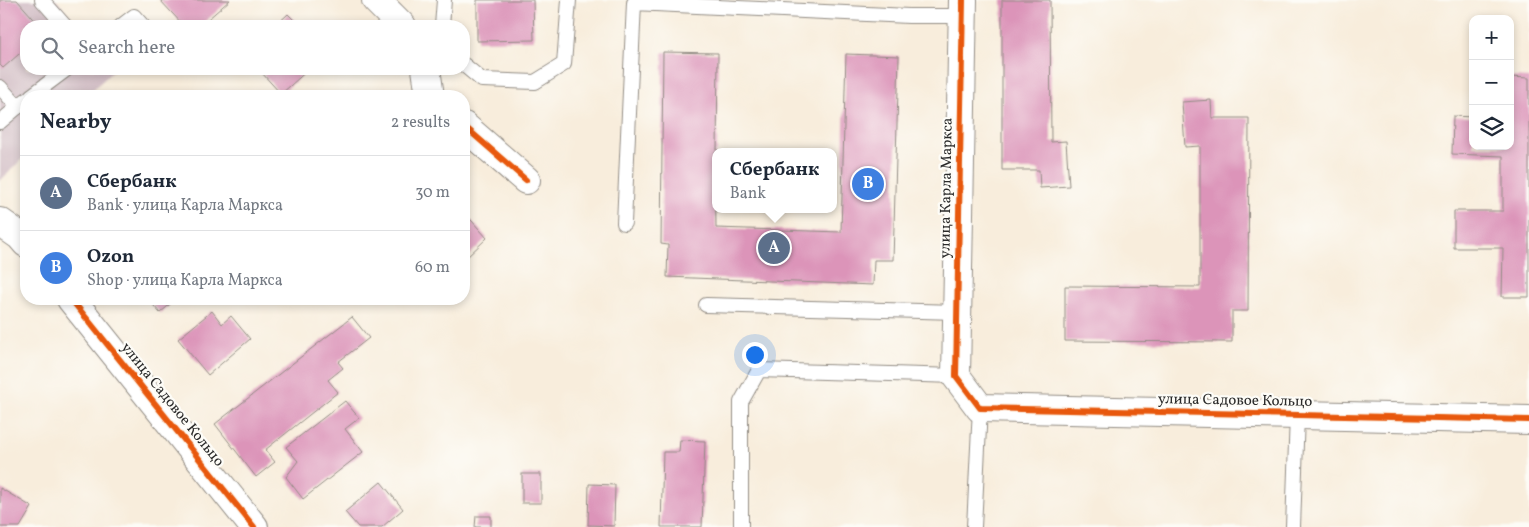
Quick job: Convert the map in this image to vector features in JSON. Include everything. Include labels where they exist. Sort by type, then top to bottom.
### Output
[{"type":"street","points":[[376,0],[396,20]]},
{"type":"street","name":"улица Карла Маркса","points":[[956,376],[963,8]]},
{"type":"street","points":[[427,75],[429,90]]},
{"type":"street","points":[[470,131],[526,180]]},
{"type":"street","points":[[0,222],[20,236]]},
{"type":"street","name":"улица Садовое Кольцо","points":[[76,305],[254,527]]},
{"type":"street","points":[[956,376],[980,408]]},
{"type":"street","name":"улица Садовое Кольцо","points":[[980,408],[1529,420]]},
{"type":"lane","points":[[42,0],[59,20]]},
{"type":"lane","points":[[442,20],[444,0]]},
{"type":"lane","points":[[470,70],[482,80],[535,82],[564,64],[569,0]]},
{"type":"lane","points":[[624,223],[634,3],[909,16],[963,8]]},
{"type":"lane","points":[[40,90],[59,75]]},
{"type":"lane","points":[[0,87],[20,102]]},
{"type":"lane","points":[[0,122],[20,106]]},
{"type":"lane","points":[[706,305],[957,312]]},
{"type":"lane","points":[[741,527],[741,402],[759,370],[956,376]]},
{"type":"lane","points":[[974,527],[980,408]]},
{"type":"lane","points":[[1293,527],[1296,415]]},
{"type":"shaded area","points":[[0,0],[56,0],[74,20],[20,20],[20,75],[109,75],[92,90],[20,90],[20,161],[0,181]]},
{"type":"building","points":[[0,0],[17,0],[35,20],[20,20],[20,53],[3,68],[0,65]]},
{"type":"building","points":[[160,0],[230,0],[207,20],[178,20]]},
{"type":"building","points":[[477,0],[533,0],[534,40],[477,41]]},
{"type":"building","points":[[1002,0],[1050,0],[1051,142],[1066,141],[1069,186],[1040,188],[1039,170],[1002,170]]},
{"type":"building","points":[[288,14],[294,20],[282,20]]},
{"type":"building","points":[[663,52],[718,53],[717,148],[712,148],[712,213],[716,213],[716,228],[841,232],[846,54],[899,56],[893,260],[874,260],[873,285],[667,277],[668,245],[661,244]]},
{"type":"building","points":[[264,75],[302,75],[285,90],[277,90]]},
{"type":"building","points":[[1514,77],[1529,78],[1529,297],[1502,297],[1503,248],[1454,248],[1454,211],[1503,211],[1503,156],[1452,154],[1453,116],[1469,117],[1469,150],[1514,150]]},
{"type":"building","points":[[1211,100],[1212,118],[1249,118],[1248,311],[1232,311],[1232,342],[1065,341],[1065,286],[1200,287],[1200,146],[1185,147],[1182,102]]},
{"type":"building","points":[[470,219],[487,238],[470,254]]},
{"type":"building","points":[[153,305],[169,305],[160,313]]},
{"type":"building","points":[[212,311],[222,324],[231,316],[250,339],[208,375],[178,339]]},
{"type":"building","points":[[352,317],[369,338],[338,362],[343,368],[328,380],[338,392],[265,450],[275,462],[256,477],[215,424]]},
{"type":"building","points":[[345,401],[359,418],[345,429],[363,452],[303,499],[286,477],[298,461],[286,447]]},
{"type":"building","points":[[680,440],[705,441],[702,527],[661,527],[663,452],[679,452]]},
{"type":"building","points":[[522,474],[541,474],[541,503],[522,503]]},
{"type":"building","points":[[381,482],[403,509],[382,527],[358,527],[345,512]]},
{"type":"building","points":[[589,484],[615,485],[614,526],[588,525]]},
{"type":"building","points":[[0,488],[32,507],[20,527],[0,527]]},
{"type":"building","points":[[476,516],[491,516],[491,527],[475,527]]},
{"type":"cycle path","points":[[963,0],[956,376],[980,408],[1529,420]]},
{"type":"cycle path","points":[[470,131],[526,180]]},
{"type":"cycle path","points":[[76,305],[254,527]]},
{"type":"place","name":"Ozon","points":[[868,184]]},
{"type":"place","name":"Сбербанк","points":[[774,248]]}]
